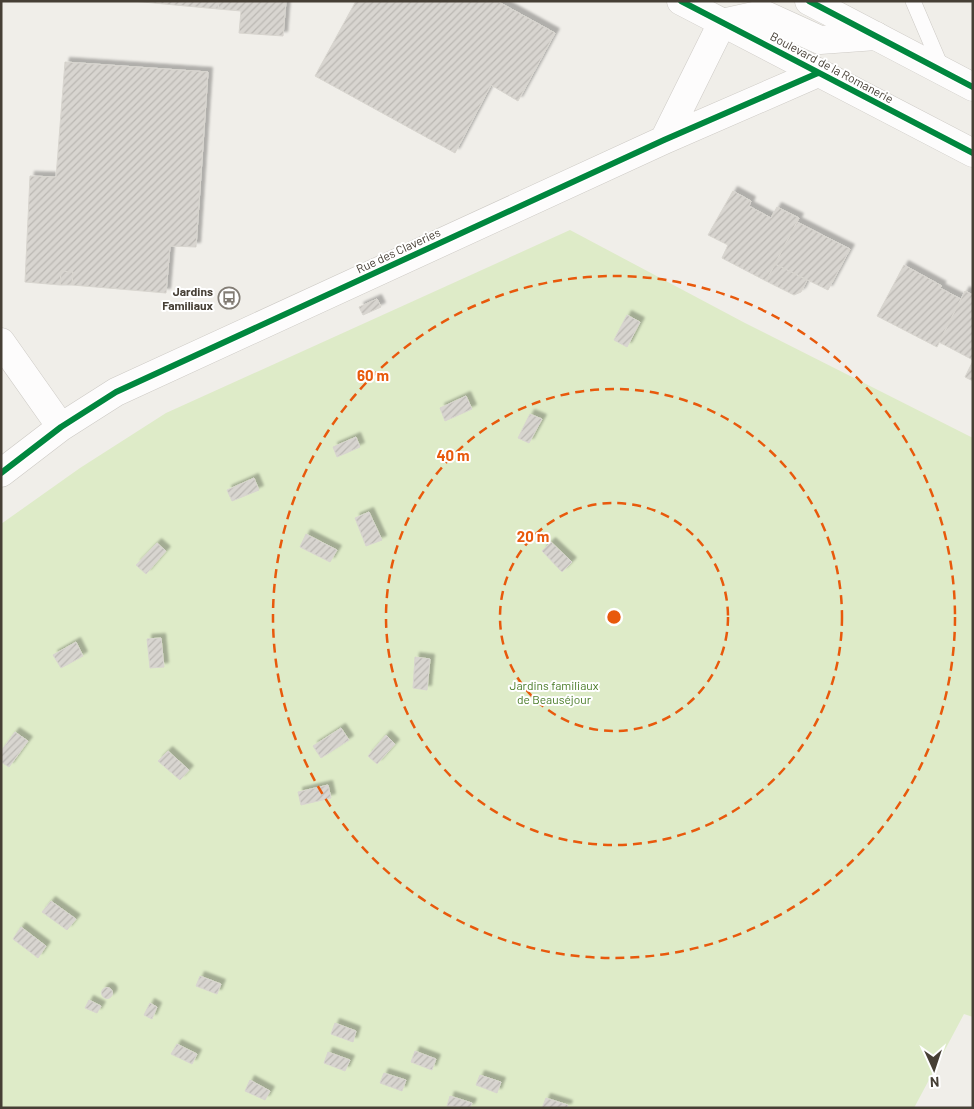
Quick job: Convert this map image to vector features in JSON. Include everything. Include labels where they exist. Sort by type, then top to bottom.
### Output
[{"type":"street","name":"Boulevard de la Romanerie","points":[[681,1],[973,153]]},
{"type":"street","points":[[810,1],[973,87]]},
{"type":"street","points":[[664,140],[722,23],[762,14],[820,40],[876,36]]},
{"type":"street","name":"Rue des Claveries","points":[[1,473],[61,427],[116,392],[664,140],[818,73]]},
{"type":"street","points":[[1,342],[61,427]]},
{"type":"lane","points":[[913,1],[943,71]]},
{"type":"green space","name":"Jardins familiaux de Beauséjour","points":[[570,230],[745,323],[973,438],[973,1017],[964,1014],[914,1108],[1,1108],[1,524],[80,468],[166,413]]},
{"type":"building","points":[[132,1],[219,1],[218,9]]},
{"type":"building","points":[[219,1],[286,1],[283,36],[239,33],[241,11],[218,9]]},
{"type":"building","points":[[356,1],[497,1],[555,33],[518,101],[491,85],[455,153],[315,76]]},
{"type":"building","points":[[65,62],[208,72],[196,247],[170,246],[166,293],[72,285],[73,272],[61,271],[60,285],[25,282],[30,176],[56,177]]},
{"type":"building","points":[[733,191],[751,201],[749,206],[771,218],[777,207],[799,218],[766,281],[722,258],[728,245],[708,235]]},
{"type":"building","points":[[797,222],[850,249],[828,290],[775,264]]},
{"type":"building","points":[[775,264],[807,280],[801,292],[794,295],[766,281]]},
{"type":"building","points":[[904,265],[961,299],[937,347],[877,316]]},
{"type":"building","points":[[61,271],[73,272],[72,285],[60,285]]},
{"type":"building","points":[[965,291],[973,295],[973,360],[939,342]]},
{"type":"building","points":[[377,299],[381,307],[363,315],[359,307]]},
{"type":"building","points":[[627,315],[640,322],[627,347],[614,340]]},
{"type":"building","points":[[973,361],[973,381],[965,377]]},
{"type":"building","points":[[466,396],[472,409],[445,421],[440,408]]},
{"type":"building","points":[[530,414],[542,419],[529,443],[518,438]]},
{"type":"building","points":[[356,437],[360,447],[337,457],[333,447]]},
{"type":"building","points":[[254,478],[259,490],[232,501],[227,490]]},
{"type":"building","points":[[369,512],[382,540],[366,546],[355,518]]},
{"type":"building","points":[[306,534],[337,550],[330,562],[300,547]]},
{"type":"building","points":[[551,542],[572,562],[562,572],[542,551]]},
{"type":"building","points":[[157,543],[166,551],[146,574],[136,565]]},
{"type":"building","points":[[161,638],[164,667],[150,668],[147,639]]},
{"type":"building","points":[[76,642],[83,656],[61,668],[53,655]]},
{"type":"building","points":[[415,657],[430,659],[427,690],[413,688]]},
{"type":"building","points":[[341,728],[349,740],[321,758],[313,746]]},
{"type":"building","points":[[15,732],[28,741],[9,767],[1,762],[1,751]]},
{"type":"building","points":[[386,735],[395,744],[377,764],[368,756]]},
{"type":"building","points":[[168,751],[189,770],[180,780],[158,761]]},
{"type":"building","points":[[328,785],[331,798],[301,805],[298,792]]},
{"type":"building","points":[[51,901],[76,919],[67,930],[42,912]]},
{"type":"building","points":[[21,927],[46,946],[38,958],[13,939]]},
{"type":"building","points":[[200,976],[221,984],[217,994],[196,986]]},
{"type":"building","points":[[107,987],[113,993],[107,999],[101,993]]},
{"type":"building","points":[[89,1000],[101,1006],[97,1013],[85,1008]]},
{"type":"building","points":[[150,1003],[157,1007],[152,1019],[144,1015]]},
{"type":"building","points":[[335,1023],[356,1031],[353,1042],[331,1034]]},
{"type":"building","points":[[177,1044],[197,1054],[192,1064],[171,1054]]},
{"type":"building","points":[[415,1051],[436,1059],[432,1070],[411,1062]]},
{"type":"building","points":[[328,1052],[350,1060],[345,1071],[324,1063]]},
{"type":"building","points":[[384,1073],[406,1080],[402,1091],[380,1083]]},
{"type":"building","points":[[480,1075],[501,1082],[497,1093],[476,1085]]},
{"type":"building","points":[[250,1080],[270,1091],[265,1100],[245,1091]]},
{"type":"building","points":[[450,1096],[472,1103],[470,1108],[447,1106]]},
{"type":"building","points":[[546,1098],[568,1105],[567,1108],[542,1108]]},
{"type":"cycle path","points":[[681,1],[973,153]]},
{"type":"cycle path","points":[[809,1],[973,87]]},
{"type":"cycle path","points":[[1,473],[61,427],[116,392],[664,140],[818,73]]},
{"type":"place","name":"Jardins Familiaux","points":[[229,298]]}]
